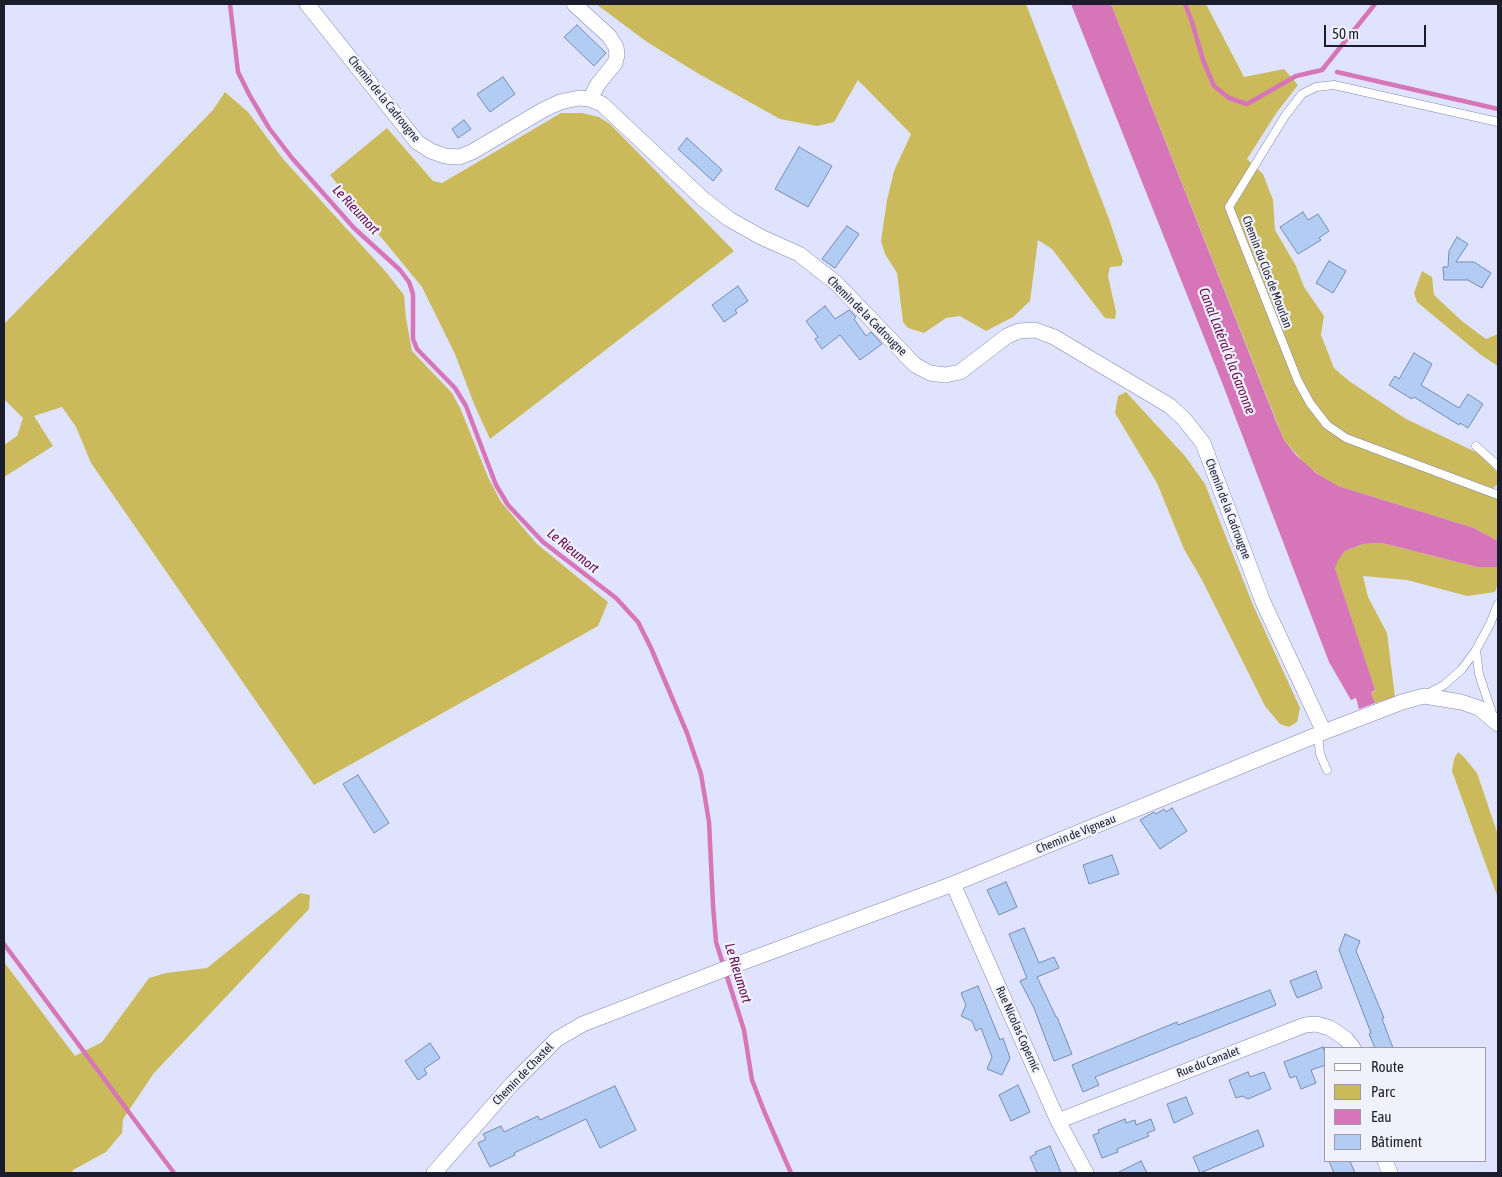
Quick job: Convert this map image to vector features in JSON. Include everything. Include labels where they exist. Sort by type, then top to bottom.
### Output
[{"type":"street","name":"Chemin de la Cadrougne","points":[[307,4],[417,142],[431,151],[446,156],[459,157],[472,152],[560,102],[579,98],[590,99],[602,104],[703,199],[729,219],[799,254],[836,283],[915,365],[930,373],[945,375],[960,372],[1006,336],[1019,331],[1035,330],[1054,336],[1170,406],[1194,430],[1203,443],[1263,602],[1321,733]]},
{"type":"street","points":[[574,4],[608,36],[616,47],[617,56],[615,64],[598,84],[590,99]]},
{"type":"street","points":[[1424,696],[1446,698],[1479,708],[1497,722]]},
{"type":"street","name":"Chemin de Vigneau","points":[[723,969],[954,884],[1321,733],[1402,702],[1424,696]]},
{"type":"street","name":"Rue Nicolas Copernic","points":[[954,884],[1058,1121],[1086,1173]]},
{"type":"street","name":"Chemin de Chastel","points":[[434,1173],[512,1084],[557,1039],[583,1024],[723,969]]},
{"type":"street","name":"Rue du Canalet","points":[[1058,1121],[1305,1025],[1316,1024],[1330,1028],[1346,1039],[1352,1047]]},
{"type":"lane","name":"Chemin du Clos de Mourlan","points":[[1498,122],[1334,85],[1316,87],[1302,94],[1285,116],[1230,207],[1298,381],[1310,403],[1327,425],[1346,438],[1498,495]]},
{"type":"lane","points":[[1476,446],[1498,466]]},
{"type":"lane","points":[[1424,696],[1444,685],[1462,669],[1476,650],[1498,605]]},
{"type":"lane","points":[[1476,650],[1479,674],[1497,722]]},
{"type":"lane","points":[[1321,733],[1320,754],[1327,770]]},
{"type":"green space","points":[[596,4],[1026,4],[1109,219],[1123,261],[1121,266],[1110,267],[1108,276],[1116,312],[1115,319],[1105,318],[1052,249],[1038,240],[1030,301],[1013,317],[986,331],[960,316],[946,318],[924,333],[908,328],[903,322],[897,273],[885,254],[881,241],[887,200],[894,171],[911,134],[858,80],[834,122],[817,126],[780,119],[699,74],[647,42]]},
{"type":"green space","points":[[1111,4],[1206,4],[1244,77],[1284,69],[1298,85],[1277,112],[1247,159],[1263,174],[1273,200],[1275,230],[1296,266],[1304,287],[1324,316],[1321,335],[1334,368],[1349,381],[1406,419],[1480,454],[1498,473],[1498,484],[1493,488],[1498,498],[1498,541],[1474,528],[1329,482],[1306,465],[1284,440]]},
{"type":"green space","points":[[225,92],[248,112],[283,159],[386,272],[404,295],[412,351],[452,393],[461,410],[488,477],[501,502],[537,544],[608,602],[598,626],[314,785],[91,463],[76,427],[62,407],[34,416],[53,446],[4,477],[4,445],[17,436],[23,418],[4,399],[4,324],[213,110]]},
{"type":"green space","points":[[561,113],[582,113],[599,117],[610,124],[734,251],[490,439],[455,354],[422,287],[330,175],[387,128],[433,181],[442,183]]},
{"type":"green space","points":[[1422,271],[1432,277],[1434,295],[1463,322],[1486,339],[1498,334],[1498,366],[1481,355],[1417,302],[1414,293]]},
{"type":"green space","points":[[1126,392],[1185,456],[1205,484],[1253,605],[1300,708],[1297,722],[1289,727],[1280,724],[1265,706],[1202,580],[1184,549],[1157,483],[1115,413],[1118,396]]},
{"type":"green space","points":[[1382,543],[1477,567],[1498,567],[1498,583],[1495,592],[1467,596],[1407,580],[1363,576],[1368,597],[1387,633],[1395,697],[1375,703],[1371,693],[1375,691],[1335,568],[1337,560],[1345,551],[1363,544]]},
{"type":"green space","points":[[1458,752],[1477,773],[1498,835],[1498,898],[1452,771],[1454,759]]},
{"type":"green space","points":[[300,893],[310,895],[309,909],[154,1073],[123,1119],[122,1133],[106,1152],[73,1170],[72,1173],[4,1173],[4,962],[75,1056],[102,1042],[149,978],[166,973],[207,968]]},
{"type":"water","name":"Canal Latéral à la Garonne","points":[[1071,4],[1111,4],[1284,440],[1296,455],[1316,473],[1338,486],[1474,528],[1498,541],[1498,567],[1477,567],[1382,543],[1363,544],[1345,551],[1338,560],[1335,568],[1375,690],[1371,693],[1375,703],[1359,709],[1356,698],[1351,700],[1329,662],[1223,385]]},
{"type":"building","points":[[577,25],[606,53],[594,66],[564,37]]},
{"type":"building","points":[[503,77],[515,94],[490,112],[477,94]]},
{"type":"building","points":[[464,120],[471,129],[458,138],[452,129]]},
{"type":"building","points":[[687,138],[722,170],[713,181],[678,149]]},
{"type":"building","points":[[799,147],[832,166],[808,207],[775,189]]},
{"type":"building","points":[[1303,212],[1308,220],[1318,214],[1329,231],[1319,238],[1321,240],[1298,254],[1280,227]]},
{"type":"building","points":[[847,226],[859,234],[835,268],[822,259]]},
{"type":"building","points":[[1457,237],[1468,244],[1456,262],[1474,262],[1491,273],[1482,288],[1468,280],[1444,280],[1443,267],[1448,267],[1449,251]]},
{"type":"building","points":[[1329,261],[1346,271],[1333,293],[1316,283]]},
{"type":"building","points":[[738,286],[748,301],[735,310],[737,313],[724,322],[712,305]]},
{"type":"building","points":[[825,306],[835,319],[849,310],[856,317],[854,319],[866,336],[871,332],[882,344],[860,360],[840,335],[822,349],[815,339],[818,337],[806,321]]},
{"type":"building","points":[[1414,353],[1432,364],[1421,385],[1459,408],[1468,394],[1483,404],[1468,428],[1460,423],[1459,425],[1414,397],[1412,399],[1389,385],[1395,376],[1399,379]]},
{"type":"building","points":[[358,775],[389,823],[374,833],[343,784]]},
{"type":"building","points":[[1172,808],[1187,831],[1160,849],[1140,820],[1154,812],[1156,814],[1164,809],[1166,812]]},
{"type":"building","points":[[1112,855],[1119,874],[1089,884],[1083,865]]},
{"type":"building","points":[[1006,882],[1017,907],[999,915],[987,890]]},
{"type":"building","points":[[1024,928],[1039,963],[1054,957],[1059,968],[1037,977],[1057,1017],[1072,1054],[1054,1061],[1034,1008],[1020,981],[1027,978],[1009,934]]},
{"type":"building","points":[[1345,934],[1360,941],[1356,951],[1384,1018],[1382,1019],[1393,1047],[1375,1047],[1339,950]]},
{"type":"building","points":[[1316,971],[1322,988],[1297,998],[1290,981]]},
{"type":"building","points":[[978,986],[1000,1040],[1003,1038],[1010,1058],[1002,1075],[987,1069],[992,1057],[981,1028],[976,1031],[972,1021],[961,1016],[966,1005],[961,993]]},
{"type":"building","points":[[1270,990],[1276,1005],[1095,1077],[1099,1085],[1083,1092],[1072,1065],[1177,1022],[1178,1025]]},
{"type":"building","points":[[430,1043],[440,1058],[424,1069],[427,1074],[418,1080],[405,1061]]},
{"type":"building","points":[[1323,1047],[1324,1050],[1324,1066],[1311,1070],[1316,1083],[1301,1089],[1296,1076],[1290,1078],[1284,1062]]},
{"type":"building","points":[[1248,1072],[1250,1077],[1264,1072],[1271,1089],[1248,1099],[1242,1096],[1236,1098],[1229,1080]]},
{"type":"building","points":[[1018,1085],[1030,1112],[1011,1121],[999,1095]]},
{"type":"building","points":[[615,1086],[636,1130],[600,1148],[586,1119],[514,1153],[515,1155],[490,1167],[478,1143],[486,1139],[483,1134],[501,1126],[504,1132],[538,1116],[540,1120]]},
{"type":"building","points":[[1186,1097],[1193,1114],[1174,1123],[1167,1104]]},
{"type":"building","points":[[1125,1119],[1126,1123],[1135,1120],[1136,1125],[1151,1119],[1155,1130],[1147,1133],[1149,1136],[1117,1149],[1118,1152],[1102,1158],[1093,1135],[1099,1133],[1098,1130]]},
{"type":"building","points":[[1258,1130],[1264,1146],[1200,1173],[1193,1157]]},
{"type":"building","points":[[1050,1146],[1061,1173],[1037,1173],[1030,1157],[1036,1154],[1035,1152]]},
{"type":"building","points":[[1141,1161],[1147,1173],[1117,1173]]},
{"type":"building","points":[[1329,1162],[1350,1162],[1355,1173],[1334,1173]]},
{"type":"waterway","name":"Le Rieumort","points":[[230,4],[238,72],[250,96],[269,128],[292,158],[354,228],[400,270],[409,282],[413,294],[413,339],[417,349],[455,388],[466,406],[496,485],[508,505],[543,542],[616,598],[638,622],[651,648],[687,733],[701,774],[709,822],[716,942],[744,1030],[752,1080],[791,1173]]},
{"type":"waterway","points":[[1185,4],[1203,60],[1214,86],[1229,98],[1247,104],[1296,76],[1322,70],[1375,4]]},
{"type":"waterway","points":[[1337,72],[1498,109]]},
{"type":"waterway","points":[[4,944],[174,1173]]}]
